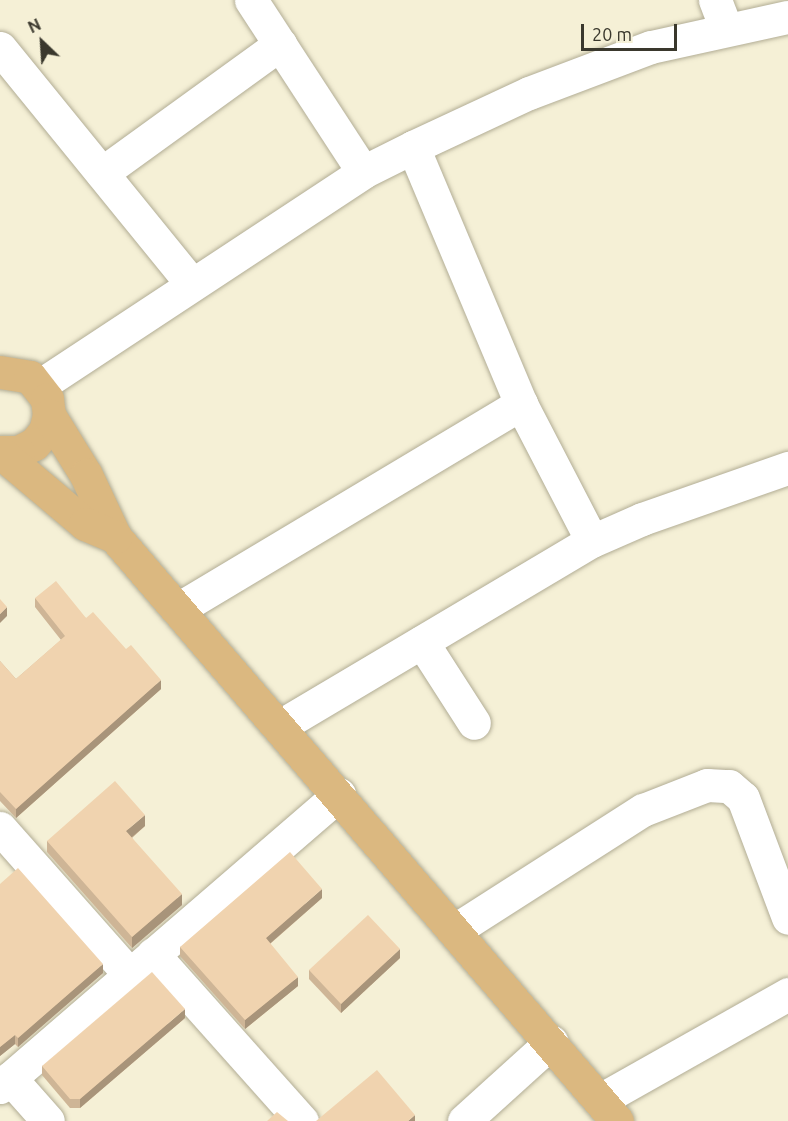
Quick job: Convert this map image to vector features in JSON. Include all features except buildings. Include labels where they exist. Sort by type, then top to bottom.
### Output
[{"type":"main road","points":[[1,370],[30,377],[86,475],[115,537],[339,794],[552,1042],[608,1111]]},
{"type":"main road","points":[[1,453],[18,452],[34,444],[45,431],[44,400]]},
{"type":"main road","points":[[1,453],[85,524],[115,537]]},
{"type":"street","points":[[251,0],[363,172]]},
{"type":"street","points":[[44,400],[192,284],[363,172],[529,93],[651,47],[721,15],[788,17]]},
{"type":"street","points":[[102,173],[280,44]]},
{"type":"street","points":[[0,48],[192,284]]},
{"type":"street","points":[[413,147],[521,404],[592,541]]},
{"type":"street","points":[[178,609],[521,404]]},
{"type":"street","points":[[279,726],[592,541],[642,519],[788,468]]},
{"type":"street","points":[[422,642],[474,723]]},
{"type":"street","points":[[455,930],[643,810],[707,785],[729,786],[743,798],[788,918]]},
{"type":"street","points":[[48,1121],[5,1083],[339,794]]},
{"type":"street","points":[[0,828],[302,1121]]},
{"type":"street","points":[[608,1111],[788,994]]},
{"type":"street","points":[[464,1121],[552,1042]]}]
